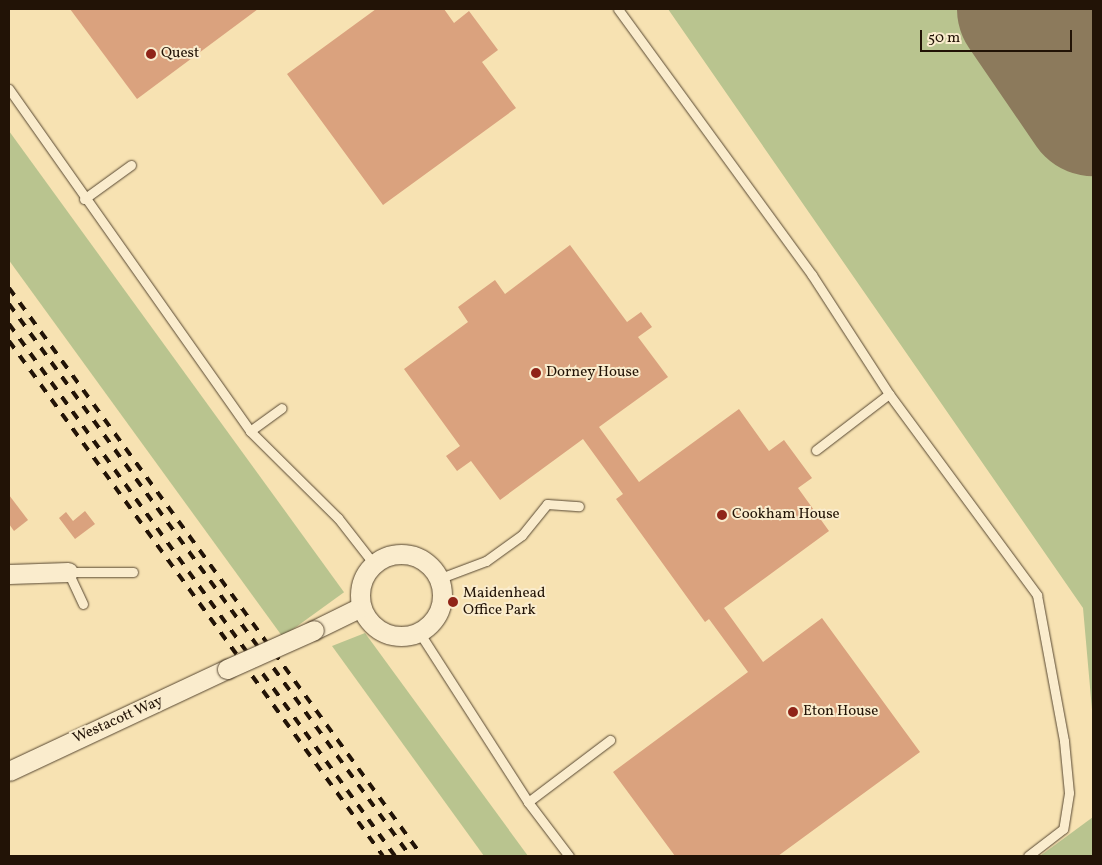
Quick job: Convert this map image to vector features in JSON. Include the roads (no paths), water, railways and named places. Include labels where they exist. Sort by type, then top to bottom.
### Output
[{"type":"street","points":[[397,554],[410,555],[431,568],[438,579],[442,591],[439,610],[429,625],[407,636],[384,633],[366,617],[361,607],[360,591],[364,577],[374,564],[397,554]]},
{"type":"street","points":[[9,574],[68,572]]},
{"type":"street","name":"Westacott Way","points":[[9,771],[361,607]]},
{"type":"lane","points":[[618,9],[812,275],[889,394],[1037,595],[1064,741],[1069,793],[1063,829],[1028,856]]},
{"type":"lane","points":[[9,90],[84,199],[250,431],[338,518],[374,564]]},
{"type":"lane","points":[[84,199],[131,165]]},
{"type":"lane","points":[[816,450],[889,394]]},
{"type":"lane","points":[[250,431],[282,408]]},
{"type":"lane","points":[[438,579],[486,561],[522,534],[547,504],[580,506]]},
{"type":"lane","points":[[83,604],[68,572],[133,572]]},
{"type":"lane","points":[[418,632],[528,802],[569,856]]},
{"type":"lane","points":[[528,802],[610,740]]},
{"type":"railway","points":[[9,288],[422,856]]},
{"type":"railway","points":[[9,304],[410,856]]},
{"type":"railway","points":[[9,324],[395,856]]},
{"type":"railway","points":[[9,341],[383,856]]},
{"type":"place","name":"Quest","points":[[151,54]]},
{"type":"place","name":"Dorney House","points":[[536,373]]},
{"type":"place","name":"Cookham House","points":[[722,515]]},
{"type":"place","name":"Maidenhead Office Park","points":[[453,602]]},
{"type":"place","name":"Eton House","points":[[793,712]]}]
